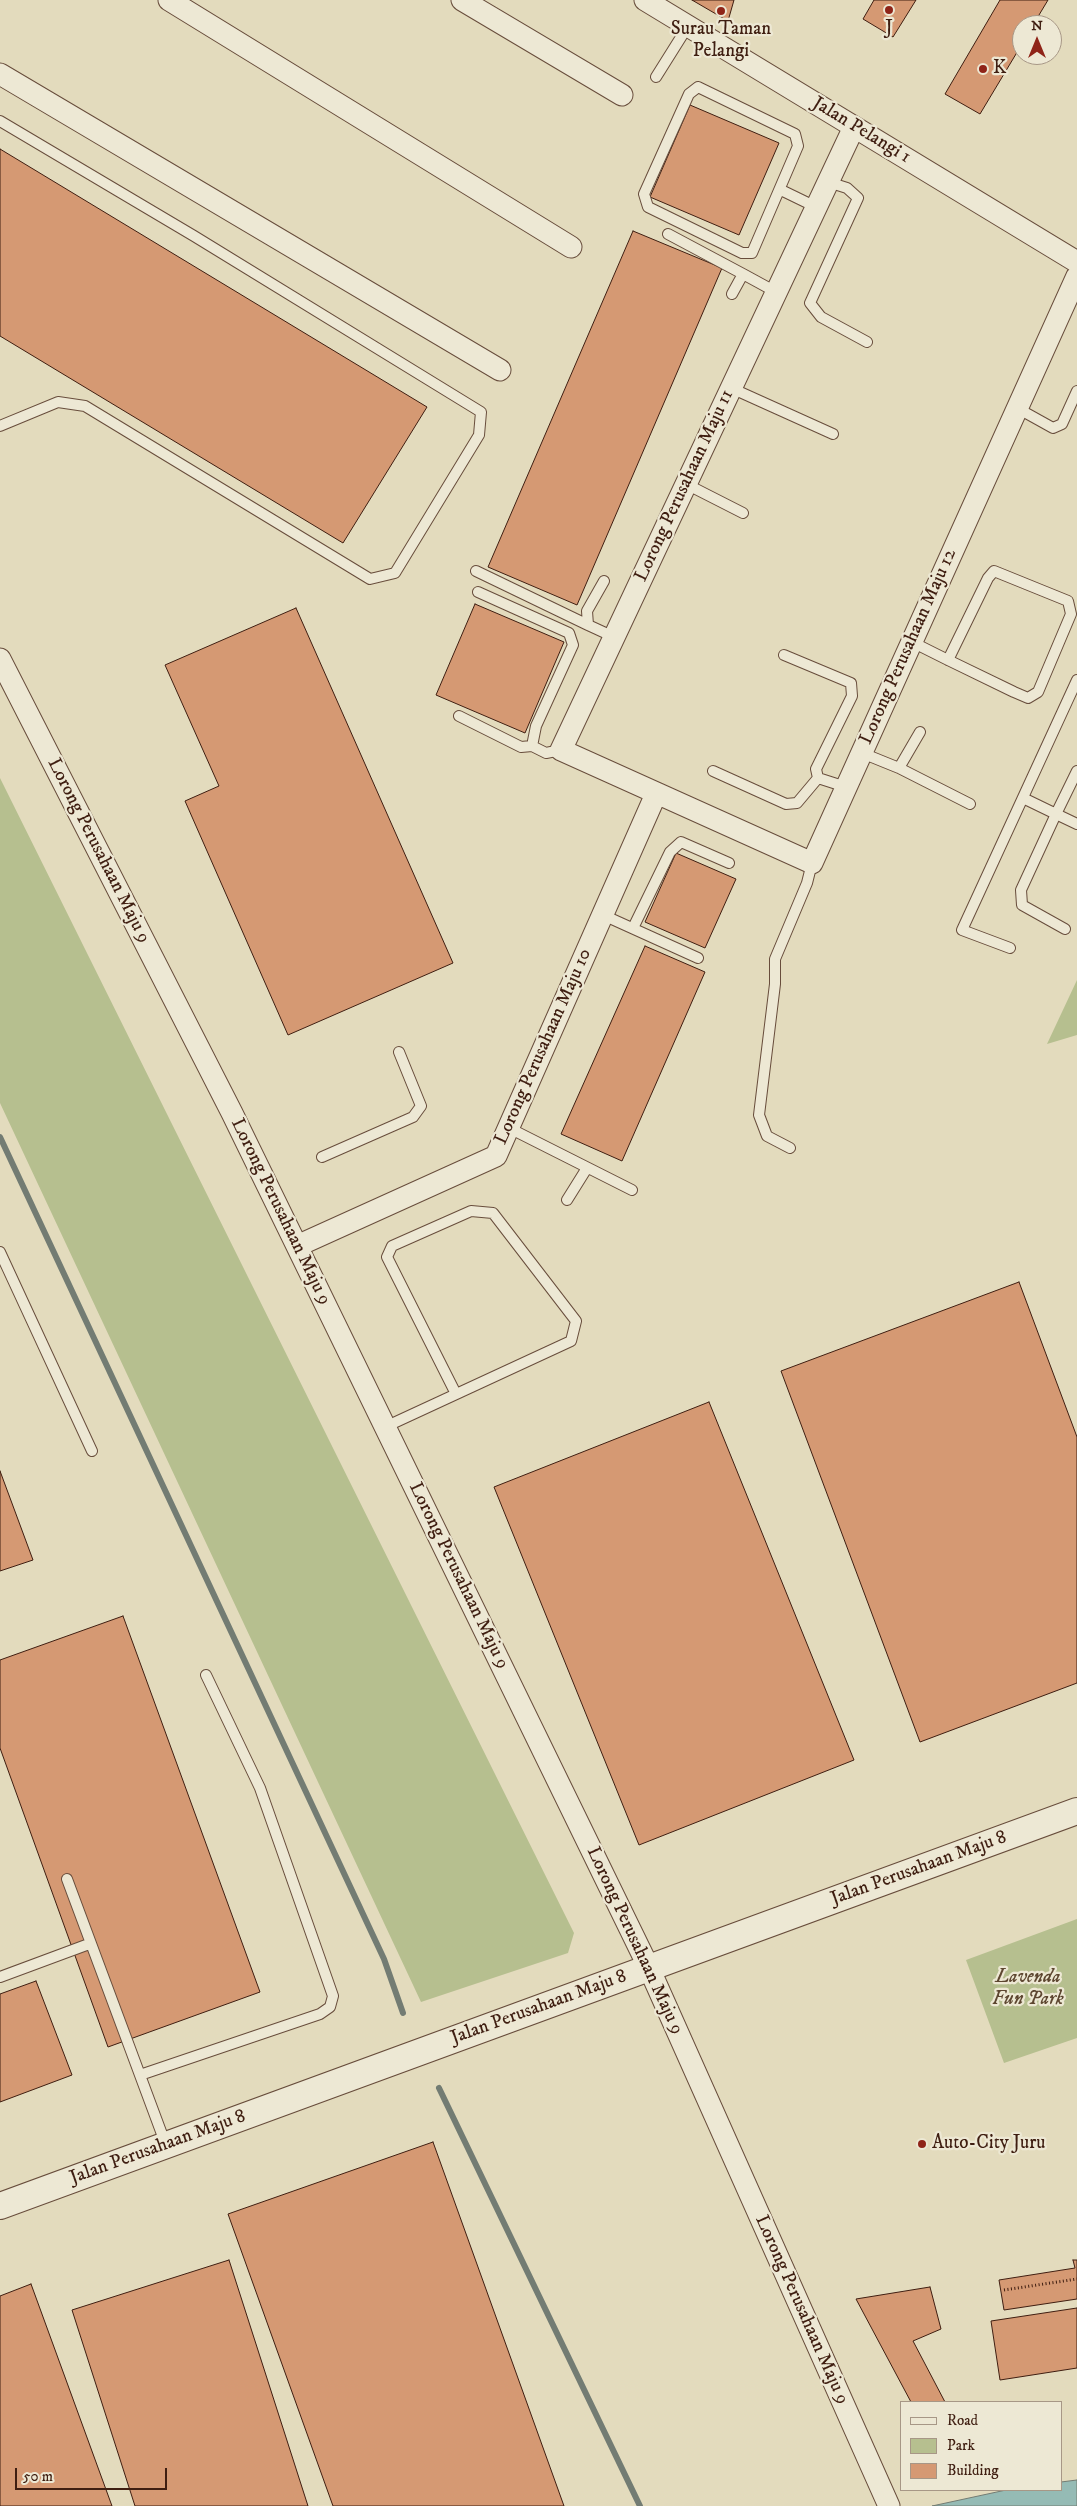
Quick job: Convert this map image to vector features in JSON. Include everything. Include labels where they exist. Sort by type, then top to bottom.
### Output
[{"type":"street","points":[[462,0],[622,95]]},
{"type":"street","name":"Jalan Pelangi 1","points":[[645,0],[1077,262]]},
{"type":"street","points":[[177,2],[571,247]]},
{"type":"street","points":[[0,74],[500,370]]},
{"type":"street","name":"Lorong Perusahaan Maju 11","points":[[561,750],[854,127]]},
{"type":"street","name":"Lorong Perusahaan Maju 12","points":[[812,863],[1077,276]]},
{"type":"street","name":"Lorong Perusahaan Maju 9","points":[[0,659],[297,1246],[649,1968],[887,2501]]},
{"type":"street","points":[[561,750],[812,863]]},
{"type":"street","name":"Lorong Perusahaan Maju 10","points":[[297,1246],[496,1156],[656,794]]},
{"type":"street","name":"Jalan Perusahaan Maju 8","points":[[0,2206],[1077,1811]]},
{"type":"lane","points":[[656,77],[688,26]]},
{"type":"lane","points":[[698,87],[795,134],[798,146],[781,190],[752,253],[742,253],[648,207],[644,194],[688,94],[698,87]]},
{"type":"lane","points":[[0,121],[194,236],[481,412],[479,435],[395,573],[370,579],[85,406],[58,402],[0,426]]},
{"type":"lane","points":[[828,182],[847,188],[858,198],[810,302],[822,317],[867,342]]},
{"type":"lane","points":[[781,190],[816,207]]},
{"type":"lane","points":[[668,234],[776,292]]},
{"type":"lane","points":[[732,294],[743,274]]},
{"type":"lane","points":[[731,388],[833,434]]},
{"type":"lane","points":[[1017,408],[1053,428],[1062,424],[1077,391]]},
{"type":"lane","points":[[686,484],[743,513]]},
{"type":"lane","points":[[476,571],[614,637]]},
{"type":"lane","points":[[912,642],[948,660],[1028,698],[1038,692],[1071,614],[1068,602],[994,571],[988,578],[948,660]]},
{"type":"lane","points":[[588,625],[587,611],[604,581]]},
{"type":"lane","points":[[478,592],[569,632],[573,645],[536,726],[532,746]]},
{"type":"lane","points":[[784,655],[851,684],[852,696],[816,768],[818,778]]},
{"type":"lane","points":[[1010,948],[962,930],[1077,680]]},
{"type":"lane","points":[[458,716],[522,747],[532,746],[546,753],[561,750]]},
{"type":"lane","points":[[899,768],[920,732]]},
{"type":"lane","points":[[862,753],[899,768],[970,804]]},
{"type":"lane","points":[[713,771],[786,804],[797,803],[818,778]]},
{"type":"lane","points":[[1065,930],[1022,904],[1021,890],[1077,771]]},
{"type":"lane","points":[[818,778],[846,787]]},
{"type":"lane","points":[[1023,798],[1077,824]]},
{"type":"lane","points":[[633,928],[670,852],[681,842],[729,863]]},
{"type":"lane","points":[[790,1148],[767,1136],[759,1115],[775,984],[776,958],[807,883],[812,863]]},
{"type":"lane","points":[[603,915],[698,958]]},
{"type":"lane","points":[[322,1157],[413,1117],[421,1106],[399,1052]]},
{"type":"lane","points":[[509,1128],[632,1190]]},
{"type":"lane","points":[[567,1200],[587,1168]]},
{"type":"lane","points":[[385,1426],[456,1394],[571,1341],[576,1321],[493,1213],[471,1211],[392,1246],[387,1257],[456,1394]]},
{"type":"lane","points":[[0,1252],[92,1451]]},
{"type":"lane","points":[[140,2075],[320,2014],[330,2007],[333,1996],[260,1788],[206,1675]]},
{"type":"lane","points":[[66,1879],[166,2145]]},
{"type":"lane","points":[[0,1977],[89,1944]]},
{"type":"path","points":[[1004,2290],[1077,2278]]},
{"type":"green space","points":[[0,778],[574,1933],[568,1953],[421,2002],[0,1103]]},
{"type":"green space","points":[[1077,980],[1077,1035],[1047,1044]]},
{"type":"green space","name":"Lavenda Fun Park","points":[[1077,1919],[1077,2038],[1004,2063],[966,1960]]},
{"type":"water","points":[[1077,2480],[1077,2506],[932,2506],[1001,2491],[1062,2491],[1062,2482]]},
{"type":"building","name":"Surau Taman Pelangi","points":[[692,0],[734,0],[728,21]]},
{"type":"building","name":"J","points":[[874,0],[916,0],[893,37],[863,19]]},
{"type":"building","name":"K","points":[[1000,0],[1048,0],[1039,15],[1012,15],[1012,61],[980,114],[945,94]]},
{"type":"building","points":[[690,105],[779,143],[739,235],[650,197]]},
{"type":"building","points":[[0,149],[427,407],[343,543],[0,336]]},
{"type":"building","points":[[633,231],[722,268],[577,605],[488,567]]},
{"type":"building","points":[[475,604],[564,642],[525,733],[436,695]]},
{"type":"building","points":[[296,608],[453,963],[288,1035],[185,801],[219,786],[165,665]]},
{"type":"building","points":[[676,853],[736,879],[705,948],[645,922]]},
{"type":"building","points":[[645,946],[705,972],[622,1161],[561,1134]]},
{"type":"building","points":[[1019,1282],[1077,1437],[1077,1683],[920,1742],[781,1371]]},
{"type":"building","points":[[709,1402],[854,1760],[639,1845],[494,1487]]},
{"type":"building","points":[[0,1471],[33,1560],[0,1571]]},
{"type":"building","points":[[123,1616],[260,1992],[108,2047],[0,1748],[0,1660]]},
{"type":"building","points":[[36,1981],[72,2075],[0,2102],[0,1994]]},
{"type":"building","points":[[433,2142],[564,2506],[333,2506],[228,2214]]},
{"type":"building","points":[[229,2260],[308,2506],[135,2506],[72,2310]]},
{"type":"building","points":[[1073,2260],[1077,2260],[1077,2299],[1004,2310],[999,2280],[1075,2268]]},
{"type":"building","points":[[31,2284],[112,2506],[0,2506],[0,2296]]},
{"type":"building","points":[[930,2287],[941,2329],[913,2341],[944,2401],[910,2401],[856,2299]]},
{"type":"building","points":[[1077,2308],[1077,2368],[1000,2380],[991,2321]]},
{"type":"waterway","points":[[0,1137],[384,1959],[403,2013]]},
{"type":"waterway","points":[[439,2088],[640,2506]]},
{"type":"place","name":"J","points":[[889,10]]},
{"type":"place","name":"Surau Taman Pelangi","points":[[721,11]]},
{"type":"place","name":"K","points":[[983,69]]},
{"type":"place","name":"Auto-City Juru","points":[[922,2144]]}]
